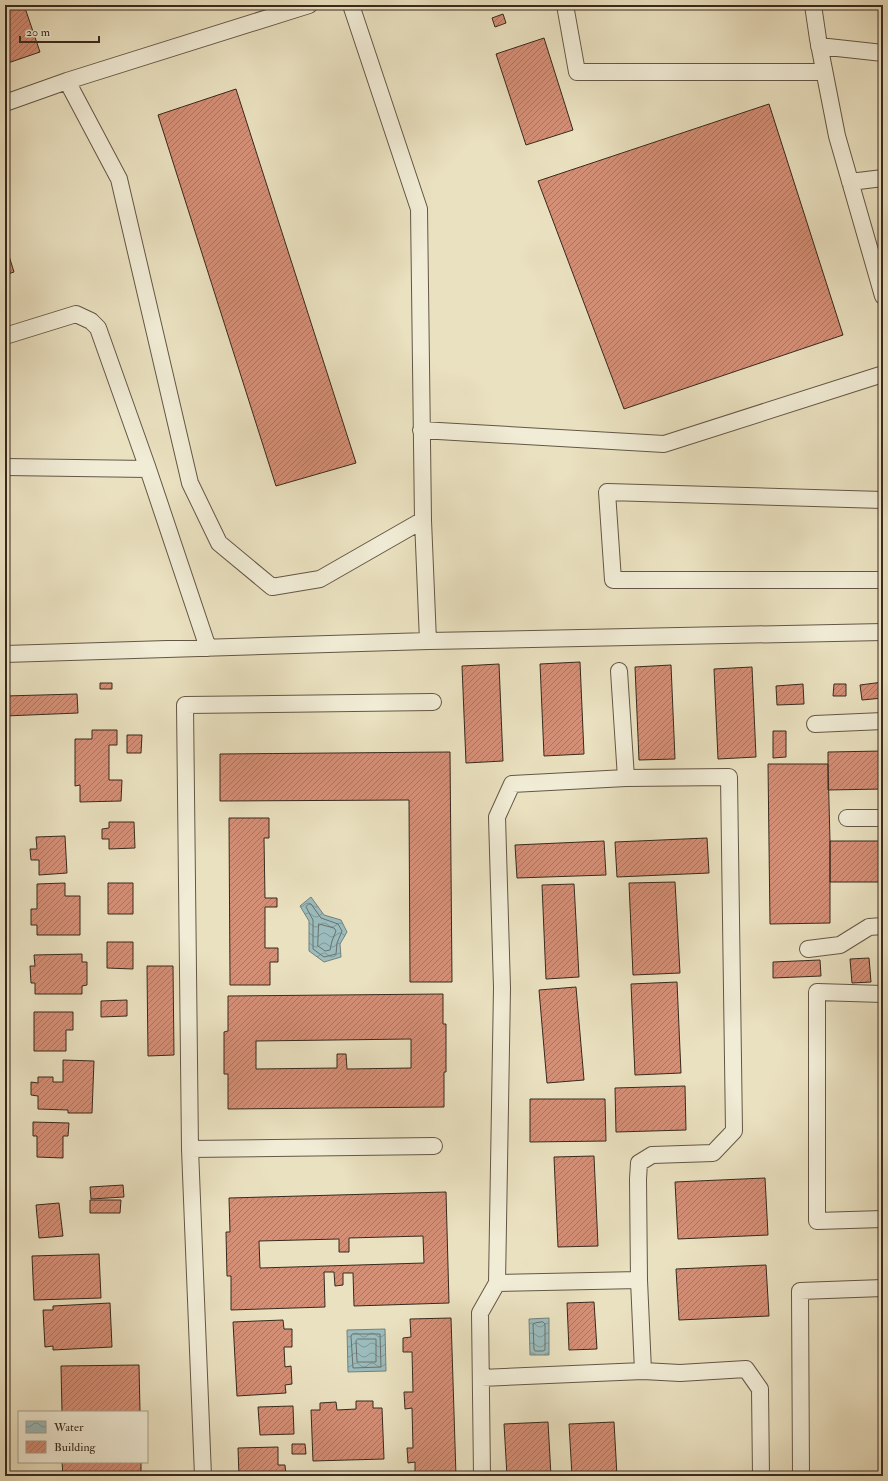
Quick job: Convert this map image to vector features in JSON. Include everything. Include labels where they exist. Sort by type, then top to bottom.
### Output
[{"type":"lane","points":[[5,103],[67,81],[310,5]]},
{"type":"lane","points":[[351,5],[419,209],[423,520],[428,642]]},
{"type":"lane","points":[[566,5],[577,72],[824,72]]},
{"type":"lane","points":[[813,5],[819,46],[837,136],[883,296]]},
{"type":"lane","points":[[819,46],[883,53]]},
{"type":"lane","points":[[67,81],[119,179],[190,483],[219,542],[272,587],[320,579],[423,520]]},
{"type":"lane","points":[[850,182],[883,178]]},
{"type":"lane","points":[[5,336],[76,314],[91,321],[98,328],[148,469],[208,648]]},
{"type":"lane","points":[[422,430],[664,444],[883,374]]},
{"type":"lane","points":[[5,467],[148,469]]},
{"type":"lane","points":[[883,500],[607,492],[613,580],[883,580]]},
{"type":"lane","points":[[5,654],[428,642],[883,632]]},
{"type":"lane","points":[[619,672],[626,778]]},
{"type":"lane","points":[[203,1476],[190,1149],[185,705],[433,702]]},
{"type":"lane","points":[[815,724],[883,721]]},
{"type":"lane","points":[[482,1476],[480,1313],[497,1283],[502,988],[497,817],[512,784],[626,778],[729,777],[734,1131],[713,1153],[652,1155],[639,1163],[638,1179],[643,1372]]},
{"type":"lane","points":[[847,818],[883,818]]},
{"type":"lane","points":[[808,949],[840,945],[869,927],[883,926]]},
{"type":"lane","points":[[883,994],[817,992],[817,1220],[883,1219]]},
{"type":"lane","points":[[190,1149],[434,1146]]},
{"type":"lane","points":[[497,1283],[640,1280]]},
{"type":"lane","points":[[802,1476],[800,1291],[883,1288]]},
{"type":"lane","points":[[481,1378],[643,1372],[680,1373],[746,1369],[760,1389],[761,1476]]},
{"type":"water","points":[[311,897],[324,915],[341,920],[347,932],[340,944],[341,957],[324,962],[309,951],[309,921],[300,906]]},
{"type":"water","points":[[549,1318],[549,1355],[530,1355],[529,1319]]},
{"type":"water","points":[[385,1329],[386,1371],[348,1372],[347,1330]]},
{"type":"building","points":[[5,5],[24,5],[40,52],[5,64]]},
{"type":"building","points":[[503,14],[506,23],[495,27],[492,18]]},
{"type":"building","points":[[544,38],[573,130],[526,145],[496,54]]},
{"type":"building","points":[[236,89],[356,463],[276,486],[158,115]]},
{"type":"building","points":[[769,104],[843,335],[624,409],[538,181]]},
{"type":"building","points":[[5,243],[14,272],[5,275]]},
{"type":"building","points":[[580,662],[584,754],[544,756],[540,664]]},
{"type":"building","points":[[499,664],[503,761],[466,763],[462,666]]},
{"type":"building","points":[[671,665],[675,759],[639,760],[635,667]]},
{"type":"building","points":[[752,667],[756,757],[718,759],[714,669]]},
{"type":"building","points":[[883,682],[883,698],[862,700],[860,685]]},
{"type":"building","points":[[100,683],[112,683],[112,689],[100,689]]},
{"type":"building","points":[[803,684],[804,704],[777,705],[776,686]]},
{"type":"building","points":[[834,684],[846,684],[846,696],[833,696]]},
{"type":"building","points":[[77,694],[78,713],[5,716],[5,696]]},
{"type":"building","points":[[92,730],[117,730],[117,745],[109,745],[109,780],[122,780],[121,801],[80,802],[80,785],[75,786],[75,739],[92,739]]},
{"type":"building","points":[[773,731],[786,731],[786,757],[773,758]]},
{"type":"building","points":[[127,735],[142,735],[141,753],[127,753]]},
{"type":"building","points":[[883,751],[883,789],[828,790],[828,752]]},
{"type":"building","points":[[450,752],[452,982],[410,982],[409,800],[220,801],[220,754]]},
{"type":"building","points":[[768,764],[828,764],[830,923],[770,924]]},
{"type":"building","points":[[229,818],[269,818],[269,838],[264,838],[265,898],[277,898],[277,907],[265,907],[265,948],[278,948],[278,962],[270,962],[270,985],[230,985]]},
{"type":"building","points":[[109,822],[134,822],[135,848],[109,849],[109,839],[102,839],[102,829],[109,828]]},
{"type":"building","points":[[65,836],[67,873],[39,875],[39,860],[31,860],[30,849],[37,849],[36,837]]},
{"type":"building","points":[[707,838],[709,873],[617,877],[615,842]]},
{"type":"building","points":[[604,841],[606,875],[517,878],[515,845]]},
{"type":"building","points":[[830,841],[883,841],[883,882],[830,882]]},
{"type":"building","points":[[675,882],[680,973],[633,975],[629,883]]},
{"type":"building","points":[[65,883],[65,896],[80,896],[80,935],[37,935],[37,925],[31,925],[31,909],[37,909],[37,884]]},
{"type":"building","points":[[108,883],[133,883],[133,914],[108,914]]},
{"type":"building","points":[[574,884],[579,977],[546,979],[542,885]]},
{"type":"building","points":[[107,942],[133,942],[133,969],[107,968]]},
{"type":"building","points":[[82,954],[82,962],[87,962],[87,985],[82,986],[82,994],[35,994],[35,983],[31,983],[30,966],[35,966],[34,955]]},
{"type":"building","points":[[869,958],[871,982],[852,983],[850,959]]},
{"type":"building","points":[[820,960],[821,976],[773,978],[773,962]]},
{"type":"building","points":[[147,966],[173,966],[174,1055],[148,1056]]},
{"type":"building","points":[[677,982],[681,1073],[635,1075],[631,984]]},
{"type":"building","points":[[576,987],[584,1080],[547,1083],[539,990]]},
{"type":"building","points":[[443,994],[443,1024],[446,1024],[444,1107],[228,1109],[228,1074],[224,1074],[224,1032],[228,1031],[228,996]],"holes":[[[411,1039],[411,1068],[347,1069],[346,1054],[337,1054],[337,1068],[256,1069],[256,1041]]]},
{"type":"building","points":[[127,1000],[127,1016],[101,1017],[101,1001]]},
{"type":"building","points":[[34,1012],[73,1012],[73,1030],[66,1030],[66,1051],[34,1051]]},
{"type":"building","points":[[63,1060],[94,1061],[92,1113],[68,1113],[68,1110],[38,1109],[38,1096],[31,1095],[31,1082],[38,1083],[38,1077],[53,1077],[53,1082],[63,1082]]},
{"type":"building","points":[[685,1086],[686,1130],[616,1132],[615,1088]]},
{"type":"building","points":[[530,1099],[605,1099],[606,1141],[530,1142]]},
{"type":"building","points":[[33,1122],[69,1123],[68,1136],[63,1136],[63,1158],[37,1157],[37,1136],[33,1136]]},
{"type":"building","points":[[594,1156],[598,1246],[558,1247],[554,1157]]},
{"type":"building","points":[[765,1178],[768,1235],[678,1239],[675,1182]]},
{"type":"building","points":[[123,1185],[124,1197],[91,1199],[90,1187]]},
{"type":"building","points":[[446,1192],[449,1303],[354,1306],[353,1273],[343,1273],[343,1285],[335,1286],[334,1272],[324,1272],[325,1307],[231,1310],[231,1276],[227,1276],[226,1232],[230,1232],[229,1198]],"holes":[[[423,1236],[424,1263],[260,1268],[259,1241],[339,1239],[339,1252],[349,1252],[349,1238]]]},
{"type":"building","points":[[90,1200],[121,1200],[120,1213],[90,1213]]},
{"type":"building","points":[[59,1203],[63,1236],[39,1238],[36,1205]]},
{"type":"building","points":[[99,1254],[101,1298],[34,1300],[32,1256]]},
{"type":"building","points":[[766,1265],[769,1316],[679,1320],[676,1269]]},
{"type":"building","points":[[594,1302],[597,1349],[569,1350],[567,1303]]},
{"type":"building","points":[[110,1303],[112,1347],[53,1350],[53,1346],[45,1347],[43,1310],[53,1310],[53,1306]]},
{"type":"building","points":[[451,1318],[456,1476],[415,1476],[415,1462],[408,1463],[407,1448],[413,1448],[412,1408],[405,1409],[404,1392],[413,1392],[412,1352],[403,1352],[403,1338],[411,1337],[410,1319]]},
{"type":"building","points":[[283,1320],[284,1329],[292,1329],[292,1347],[284,1347],[285,1367],[291,1366],[292,1384],[285,1385],[286,1393],[237,1396],[233,1322]]},
{"type":"building","points":[[139,1365],[140,1411],[62,1411],[61,1366]]},
{"type":"building","points":[[356,1401],[373,1401],[373,1408],[382,1408],[384,1459],[313,1461],[311,1410],[320,1410],[320,1403],[336,1402],[337,1410],[356,1409]]},
{"type":"building","points":[[293,1406],[294,1434],[260,1435],[258,1407]]},
{"type":"building","points":[[548,1422],[551,1476],[507,1476],[504,1424]]},
{"type":"building","points":[[614,1422],[617,1476],[572,1476],[569,1424]]},
{"type":"building","points":[[292,1444],[305,1444],[306,1454],[292,1454]]},
{"type":"building","points":[[278,1447],[278,1465],[285,1465],[286,1476],[239,1476],[238,1448]]},
{"type":"building","points":[[62,1463],[141,1463],[141,1476],[63,1476]]}]
